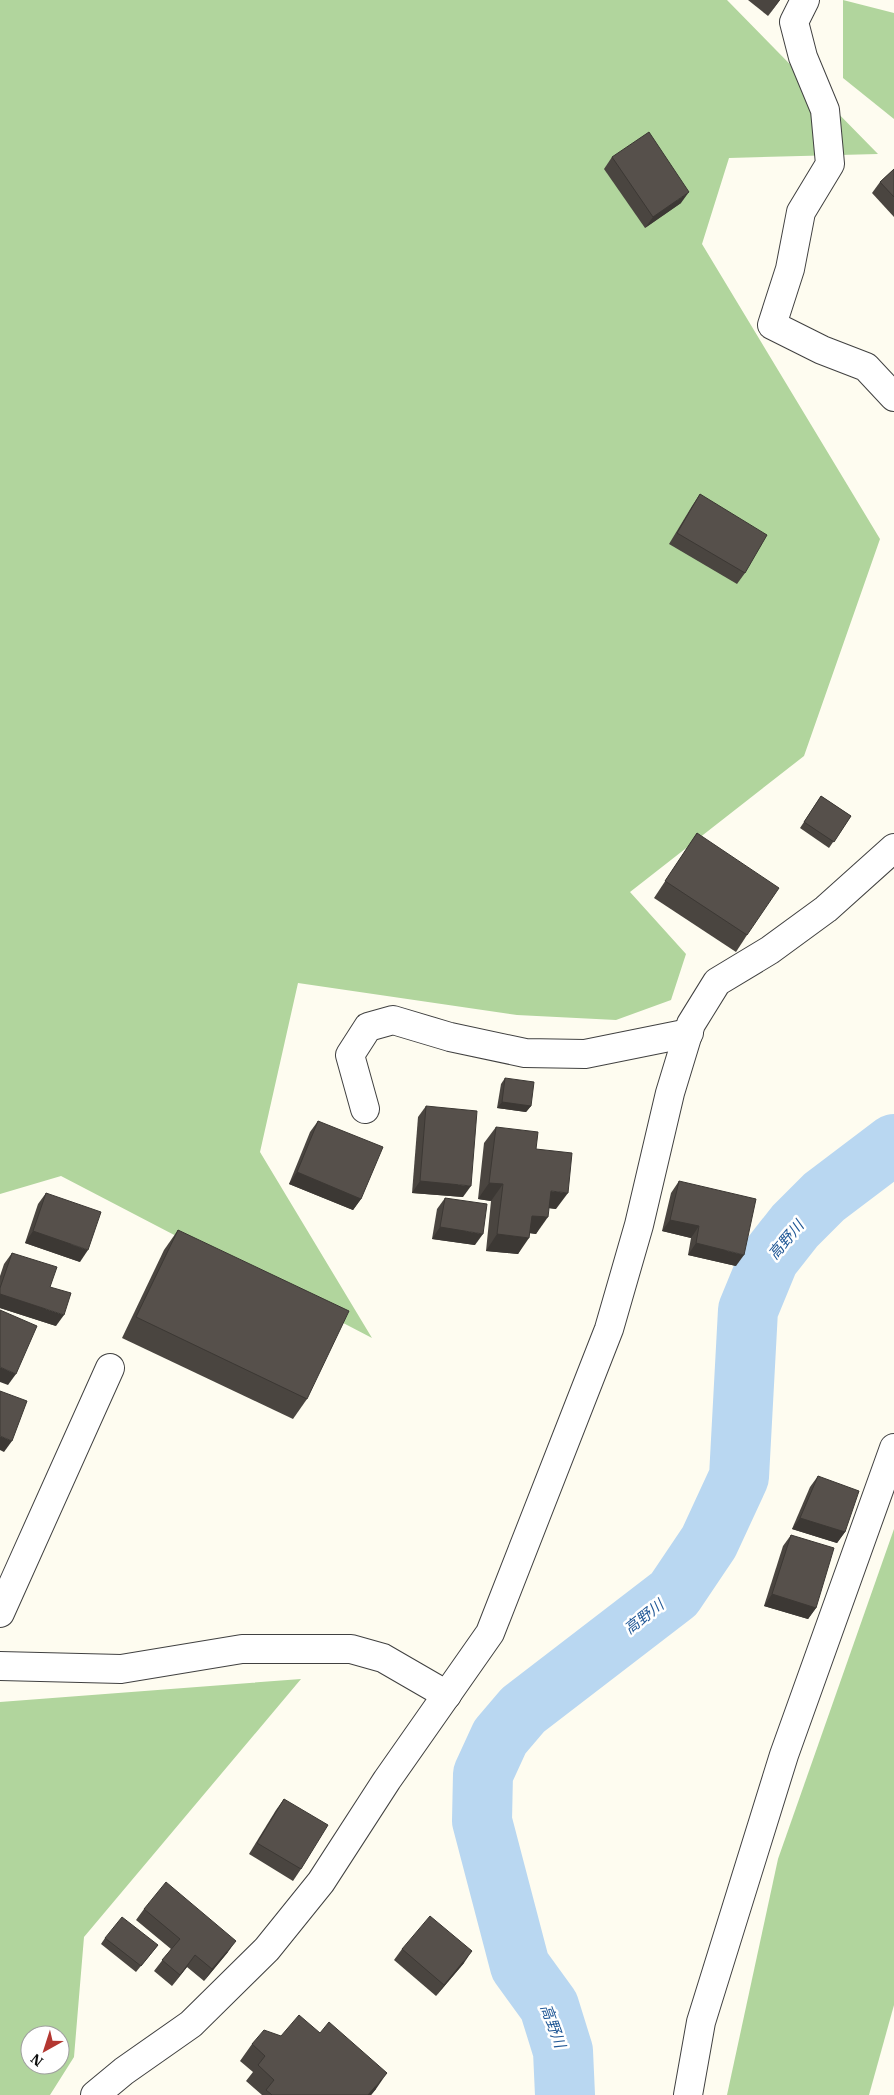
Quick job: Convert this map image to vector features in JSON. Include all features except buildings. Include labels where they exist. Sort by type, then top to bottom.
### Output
[{"type":"street","points":[[805,0],[794,22],[803,57],[825,110],[830,164],[801,212],[790,269],[772,326],[822,350],[866,366],[894,397]]},
{"type":"street","points":[[95,2095],[124,2070],[191,2024],[267,1949],[321,1882],[387,1780],[490,1633],[609,1329],[639,1225],[670,1092],[691,1024],[717,982],[770,950],[826,909],[894,848]]},
{"type":"street","points":[[365,1109],[350,1055],[368,1027],[393,1020],[450,1037],[525,1053],[585,1054],[688,1033]]},
{"type":"street","points":[[0,1613],[51,1504],[110,1368]]},
{"type":"street","points":[[688,2095],[701,2022],[784,1755],[894,1448]]},
{"type":"street","points":[[0,1666],[121,1669],[242,1649],[351,1649],[383,1658],[448,1695]]},
{"type":"green space","points":[[0,0],[727,0],[878,154],[729,158],[702,244],[880,539],[804,756],[630,892],[686,954],[671,1000],[616,1020],[517,1015],[298,983],[260,1152],[372,1338],[61,1176],[0,1194]]},
{"type":"green space","points":[[843,0],[894,13],[894,119],[843,78]]},
{"type":"green space","points":[[894,1529],[894,2005],[869,2095],[727,2095],[778,1859]]},
{"type":"green space","points":[[301,1679],[84,1937],[74,2057],[70,2063],[70,2025],[20,2025],[20,2075],[63,2075],[50,2095],[0,2095],[0,1702]]},
{"type":"waterway","name":"高野川","points":[[565,2095],[563,2051],[549,2006],[520,1966],[482,1821],[483,1774],[500,1737],[523,1710],[674,1594],[709,1542],[739,1477],[748,1310],[769,1259],[795,1226],[824,1197],[894,1144]]}]
